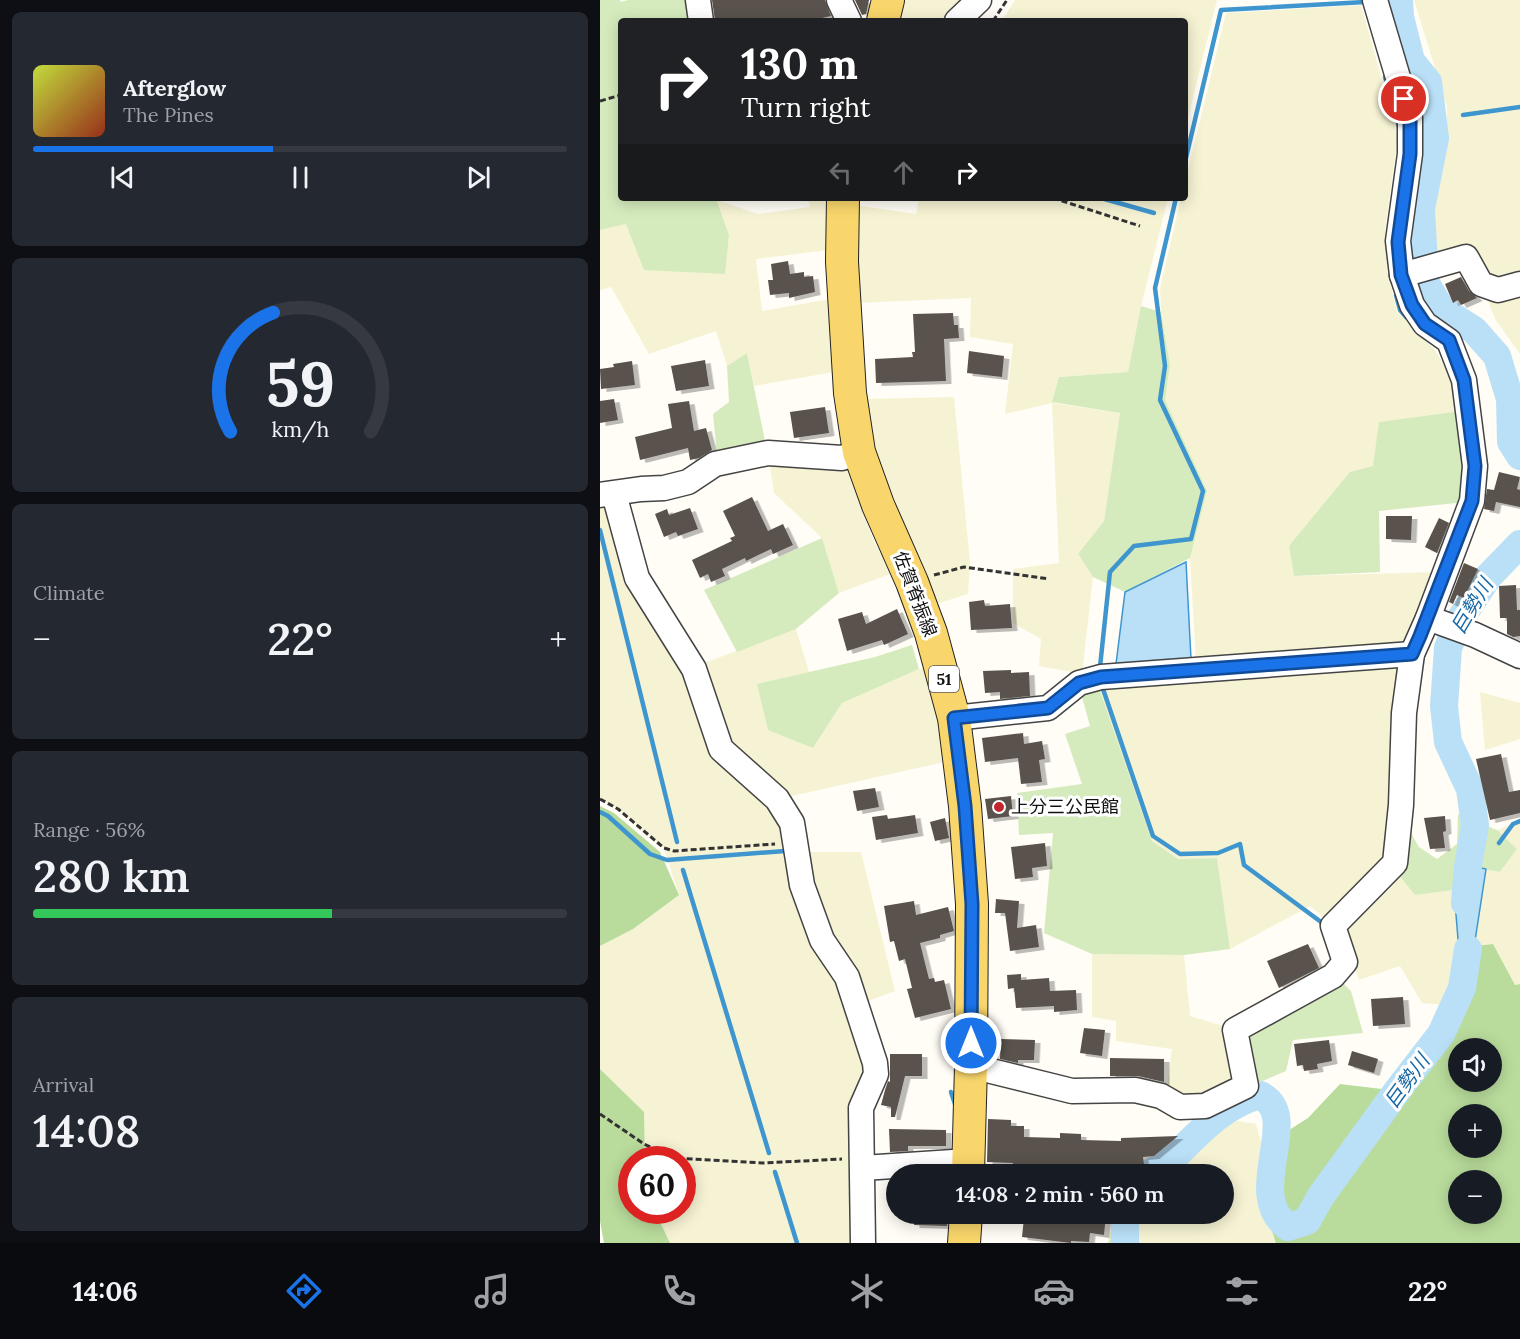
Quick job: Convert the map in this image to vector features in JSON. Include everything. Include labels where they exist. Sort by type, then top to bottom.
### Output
[{"type":"main road","points":[[884,18],[888,0]]},
{"type":"main road","name":"佐賀脊振線","points":[[843,201],[842,262],[849,393],[859,452],[878,505],[932,633],[954,718],[965,806],[972,904],[968,1164]]},
{"type":"main road","points":[[964,1243],[965,1224]]},
{"type":"street","points":[[698,0],[701,18]]},
{"type":"street","points":[[839,0],[848,18]]},
{"type":"street","points":[[960,18],[979,0]]},
{"type":"street","points":[[971,1066],[1072,1091],[1135,1090],[1161,1096],[1180,1107],[1204,1106],[1246,1086],[1235,1030],[1333,976],[1345,962],[1333,926],[1395,863],[1401,805],[1404,713],[1412,654],[1433,620],[1472,501],[1475,466],[1464,380],[1449,340],[1425,324],[1412,305],[1401,275],[1398,242],[1410,154],[1410,118],[1375,0]]},
{"type":"street","points":[[1401,275],[1466,257],[1481,284],[1498,290],[1520,284]]},
{"type":"street","points":[[859,452],[842,458],[768,453],[715,464],[688,482],[664,488],[605,494],[637,578],[694,669],[721,749],[777,799],[792,823],[802,885],[822,940],[847,977],[875,1062],[876,1074],[861,1108],[863,1243]]},
{"type":"street","points":[[1433,620],[1475,634],[1520,656]]},
{"type":"street","points":[[954,718],[1048,708],[1079,683],[1101,677],[1412,654]]},
{"type":"street","points":[[862,1164],[886,1165]]},
{"type":"path","points":[[995,18],[1007,0]]},
{"type":"path","points":[[600,100],[618,96]]},
{"type":"path","points":[[1062,201],[1140,226]]},
{"type":"path","points":[[912,582],[964,567],[1049,579]]},
{"type":"path","points":[[600,799],[618,809],[664,848],[674,851],[795,842]]},
{"type":"path","points":[[600,1114],[644,1144],[674,1158],[862,1164]]},
{"type":"shaded area","points":[[898,0],[972,0],[952,18],[894,17]]},
{"type":"shaded area","points":[[1015,0],[1217,0],[1188,118],[1188,18],[1004,18]]},
{"type":"shaded area","points":[[1414,0],[1520,0],[1520,354],[1495,319],[1469,251],[1436,257],[1433,223],[1447,142],[1447,107]]},
{"type":"shaded area","points":[[1361,5],[1398,136],[1385,230],[1388,274],[1397,312],[1434,349],[1452,378],[1462,411],[1374,466],[1289,546],[1294,576],[1440,572],[1410,645],[1196,662],[1190,558],[1207,491],[1165,400],[1170,365],[1161,312],[1160,288],[1180,201],[1188,201],[1188,171],[1226,13]]},
{"type":"shaded area","points":[[717,201],[758,214],[810,207],[808,201],[828,201],[828,250],[756,259],[762,311],[830,299],[834,372],[754,386],[747,353],[727,366],[716,331],[649,354],[611,287],[600,290],[600,230],[626,224],[724,274],[729,235]]},
{"type":"shaded area","points":[[918,201],[1167,201],[1141,306],[1128,372],[1059,377],[1053,403],[1120,413],[1104,521],[1078,554],[1093,577],[1082,674],[1039,666],[1041,639],[1013,623],[1013,569],[1059,563],[1052,403],[1005,414],[1013,344],[970,337],[971,298],[856,303],[854,205],[916,214]]},
{"type":"shaded area","points":[[954,397],[970,563],[968,594],[933,605],[869,449],[862,399]]},
{"type":"shaded area","points":[[769,460],[846,466],[874,542],[893,573],[839,593],[822,538],[774,493]]},
{"type":"shaded area","points":[[600,504],[607,504],[688,669],[796,629],[809,672],[757,684],[813,748],[842,703],[919,669],[932,668],[953,760],[783,798],[806,852],[861,852],[895,991],[850,1008],[870,1075],[857,1243],[670,1243],[661,1224],[696,1224],[696,1146],[645,1146],[644,1112],[600,1069],[600,946],[633,929],[679,895],[664,848],[618,809],[600,799]]},
{"type":"shaded area","points":[[1403,662],[1396,807],[1415,895],[1454,890],[1459,965],[1447,1005],[1422,1003],[1400,966],[1359,980],[1341,931],[1310,906],[1230,949],[1217,858],[1178,859],[1152,841],[1099,688]]},
{"type":"shaded area","points":[[1480,692],[1520,703],[1520,739],[1485,750]]},
{"type":"shaded area","points":[[1520,821],[1520,984],[1515,985],[1493,944],[1475,946],[1486,869],[1500,872],[1517,849],[1497,830]]},
{"type":"shaded area","points":[[1092,954],[1184,955],[1190,1016],[1230,1028],[1238,1083],[1195,1099],[1167,1087],[1172,1049],[1116,1041],[1116,1021],[1092,1017]]},
{"type":"shaded area","points":[[1231,1120],[1256,1124],[1262,1147],[1261,1198],[1276,1243],[1138,1243],[1136,1224],[1234,1224],[1234,1164],[1180,1164]]},
{"type":"green space","points":[[600,0],[620,0],[621,2],[628,0],[693,0],[695,18],[618,18],[618,201],[717,201],[729,235],[725,274],[644,270],[626,224],[600,230]]},
{"type":"green space","points":[[1141,306],[1161,312],[1170,365],[1165,400],[1207,491],[1190,558],[1125,592],[1093,577],[1078,554],[1104,521],[1120,413],[1052,402],[1059,377],[1128,372]]},
{"type":"green space","points":[[747,353],[766,446],[717,454],[713,414],[729,402],[727,366]]},
{"type":"green space","points":[[1462,411],[1466,502],[1379,511],[1380,572],[1294,576],[1289,546],[1350,472],[1373,466],[1379,422]]},
{"type":"green space","points":[[822,538],[839,593],[796,629],[737,652],[704,590]]},
{"type":"green space","points":[[912,645],[919,669],[842,703],[813,748],[768,730],[757,684],[875,657]]},
{"type":"green space","points":[[1099,688],[1152,841],[1178,859],[1217,858],[1230,949],[1184,955],[1092,954],[1044,933],[1053,833],[1019,835],[1017,793],[1082,784],[1065,734],[1090,726],[1080,690]]},
{"type":"green space","points":[[600,806],[614,813],[660,852],[679,895],[633,929],[600,946]]},
{"type":"green space","points":[[1396,807],[1419,847],[1437,859],[1457,844],[1458,814],[1497,830],[1517,849],[1500,872],[1462,865],[1454,890],[1415,895],[1390,864]]},
{"type":"green space","points":[[1493,944],[1515,985],[1520,984],[1520,1243],[1276,1243],[1261,1198],[1262,1147],[1308,1118],[1340,1084],[1390,1090],[1435,1033],[1447,1005],[1462,988],[1471,967],[1475,946]]},
{"type":"green space","points":[[1339,979],[1351,991],[1363,1033],[1293,1040],[1286,1071],[1251,1086],[1240,1030]]},
{"type":"green space","points":[[600,1069],[644,1112],[645,1146],[618,1146],[618,1224],[661,1224],[670,1243],[604,1243],[600,1221]]},
{"type":"green space","points":[[1112,1224],[1136,1224],[1138,1243],[1107,1243]]},
{"type":"water","points":[[1186,562],[1191,659],[1116,664],[1125,592]]},
{"type":"water","points":[[1462,864],[1486,869],[1471,967],[1462,988],[1454,890]]},
{"type":"building","points":[[712,0],[825,0],[831,16],[822,18],[715,18]]},
{"type":"building","points":[[855,0],[869,0],[866,14],[862,15]]},
{"type":"building","points":[[788,261],[790,274],[804,272],[804,277],[813,276],[815,292],[789,298],[789,293],[770,295],[768,280],[773,280],[771,264]]},
{"type":"building","points":[[1461,277],[1469,291],[1477,298],[1461,305],[1458,300],[1453,303],[1445,284]]},
{"type":"building","points":[[953,313],[954,325],[958,325],[959,338],[944,339],[946,381],[876,383],[875,359],[913,357],[912,352],[915,352],[913,314]]},
{"type":"building","points":[[969,351],[1004,356],[1002,377],[967,373]]},
{"type":"building","points":[[705,360],[709,386],[676,391],[671,366]]},
{"type":"building","points":[[632,361],[635,385],[601,389],[600,369]]},
{"type":"building","points":[[614,399],[618,420],[600,423],[600,401]]},
{"type":"building","points":[[689,401],[694,431],[706,428],[712,450],[699,458],[690,460],[688,448],[640,460],[635,437],[672,428],[668,404]]},
{"type":"building","points":[[825,407],[829,433],[794,438],[790,412]]},
{"type":"building","points":[[1499,472],[1520,477],[1517,489],[1520,490],[1520,507],[1496,502],[1494,511],[1484,509],[1487,489],[1494,490]]},
{"type":"building","points":[[752,497],[768,531],[783,524],[793,545],[773,554],[771,549],[746,561],[745,558],[722,569],[725,576],[711,582],[708,574],[700,578],[692,560],[732,541],[730,538],[735,536],[723,511]]},
{"type":"building","points":[[690,508],[698,529],[678,536],[676,532],[664,537],[655,514],[667,509],[669,515]]},
{"type":"building","points":[[1386,516],[1412,516],[1411,540],[1386,539]]},
{"type":"building","points":[[1439,518],[1449,523],[1437,553],[1425,547]]},
{"type":"building","points":[[1464,563],[1478,569],[1464,598],[1457,595],[1453,604],[1449,602]]},
{"type":"building","points":[[1516,585],[1517,610],[1520,610],[1520,636],[1513,637],[1507,634],[1507,618],[1500,618],[1499,586]]},
{"type":"building","points":[[984,600],[985,606],[1010,604],[1012,628],[971,630],[969,602]]},
{"type":"building","points":[[897,609],[908,634],[884,645],[882,640],[847,651],[838,619],[862,612],[866,624]]},
{"type":"building","points":[[1011,670],[1011,673],[1029,672],[1030,696],[1000,699],[1000,692],[985,693],[983,671]]},
{"type":"building","points":[[1023,733],[1024,744],[1042,741],[1045,759],[1039,760],[1042,782],[1021,784],[1018,758],[985,762],[982,738]]},
{"type":"building","points":[[1501,754],[1509,792],[1520,790],[1520,813],[1490,820],[1476,759]]},
{"type":"building","points":[[875,788],[879,807],[857,811],[853,791]]},
{"type":"building","name":"上分三公民館","points":[[1011,796],[1013,816],[988,819],[985,799]]},
{"type":"building","points":[[887,815],[888,819],[915,815],[918,833],[876,840],[872,817]]},
{"type":"building","points":[[1445,816],[1446,831],[1443,832],[1445,848],[1430,849],[1424,818]]},
{"type":"building","points":[[945,818],[949,838],[935,841],[930,822]]},
{"type":"building","points":[[1045,843],[1047,866],[1032,868],[1033,877],[1015,879],[1011,847]]},
{"type":"building","points":[[996,899],[1019,901],[1017,928],[1036,925],[1039,947],[1010,951],[1005,913],[995,913]]},
{"type":"building","points":[[914,901],[916,915],[948,907],[954,931],[940,935],[940,938],[920,943],[929,979],[934,978],[935,982],[944,980],[951,1009],[915,1018],[907,989],[912,988],[905,959],[899,961],[894,941],[890,942],[884,906]]},
{"type":"building","points":[[1308,944],[1319,968],[1279,988],[1267,961]]},
{"type":"building","points":[[1021,974],[1021,980],[1049,978],[1050,991],[1076,990],[1077,1010],[1054,1012],[1054,1006],[1016,1008],[1014,988],[1008,989],[1007,975]]},
{"type":"building","points":[[1403,997],[1405,1024],[1373,1026],[1371,999]]},
{"type":"building","points":[[1084,1028],[1105,1030],[1102,1056],[1080,1053]]},
{"type":"building","points":[[1001,1039],[1035,1040],[1034,1060],[1018,1060],[1018,1063],[1000,1059]]},
{"type":"building","points":[[1329,1040],[1332,1061],[1317,1064],[1318,1069],[1304,1071],[1303,1065],[1297,1066],[1294,1044]]},
{"type":"building","points":[[1352,1051],[1378,1059],[1374,1073],[1348,1065]]},
{"type":"building","points":[[890,1054],[922,1054],[922,1076],[905,1076],[895,1117],[891,1117],[891,1107],[881,1105],[888,1081],[890,1082]]},
{"type":"building","points":[[1110,1058],[1164,1059],[1164,1082],[1138,1076],[1110,1076]]},
{"type":"building","points":[[988,1119],[1011,1120],[1011,1126],[1024,1126],[1024,1137],[1060,1138],[1060,1133],[1081,1134],[1081,1140],[1121,1141],[1121,1138],[1178,1136],[1154,1156],[1143,1157],[1144,1164],[987,1162]]},
{"type":"building","points":[[889,1129],[946,1130],[946,1146],[908,1146],[908,1151],[890,1152]]},
{"type":"building","points":[[914,1224],[947,1224],[947,1226]]},
{"type":"building","points":[[1023,1224],[1105,1224],[1104,1235],[1090,1233],[1089,1242],[1071,1241],[1071,1243],[1022,1237]]},
{"type":"waterway","name":"巨勢川","points":[[1399,0],[1400,17],[1411,61],[1428,82],[1435,138],[1421,209],[1425,282],[1441,309],[1474,330],[1497,356],[1510,399],[1511,442],[1520,456]]},
{"type":"waterway","points":[[1188,149],[1221,10],[1365,2],[1366,5]]},
{"type":"waterway","points":[[1385,77],[1399,127]]},
{"type":"waterway","points":[[1463,115],[1520,107]]},
{"type":"waterway","points":[[1112,201],[1154,213]]},
{"type":"waterway","points":[[1100,667],[1110,572],[1134,546],[1191,539],[1203,491],[1160,400],[1165,366],[1155,288],[1175,201]]},
{"type":"waterway","points":[[1396,295],[1400,310],[1406,317]]},
{"type":"waterway","points":[[600,530],[677,842]]},
{"type":"waterway","name":"巨勢川","points":[[1465,903],[1475,825],[1470,789],[1448,742],[1444,706],[1448,648],[1459,621],[1488,577],[1520,544]]},
{"type":"waterway","points":[[1102,686],[1153,836],[1180,854],[1218,853],[1240,844],[1244,865],[1321,922],[1324,929]]},
{"type":"waterway","points":[[600,812],[608,816],[650,854],[667,860],[785,851]]},
{"type":"waterway","points":[[1499,843],[1513,824],[1520,821]]},
{"type":"waterway","points":[[683,870],[769,1153]]},
{"type":"waterway","name":"巨勢川","points":[[1164,1164],[1224,1112],[1247,1099],[1260,1095],[1272,1105],[1276,1120],[1270,1195],[1275,1213],[1288,1227],[1307,1221],[1321,1196],[1441,1034],[1462,988],[1468,949]]},
{"type":"waterway","points":[[951,1092],[956,1107]]},
{"type":"waterway","points":[[775,1172],[797,1243]]},
{"type":"waterway","name":"巨勢川","points":[[1125,1224],[1125,1243]]},
{"type":"place","name":"上分三公民館","points":[[999,807]]},
{"type":"route","points":[[971,1043],[972,904],[965,806],[954,718],[1048,708],[1079,683],[1101,677],[1412,654],[1472,501],[1475,466],[1464,380],[1449,340],[1425,324],[1412,305],[1401,275],[1398,242],[1410,154],[1410,118],[1404,99]]}]
